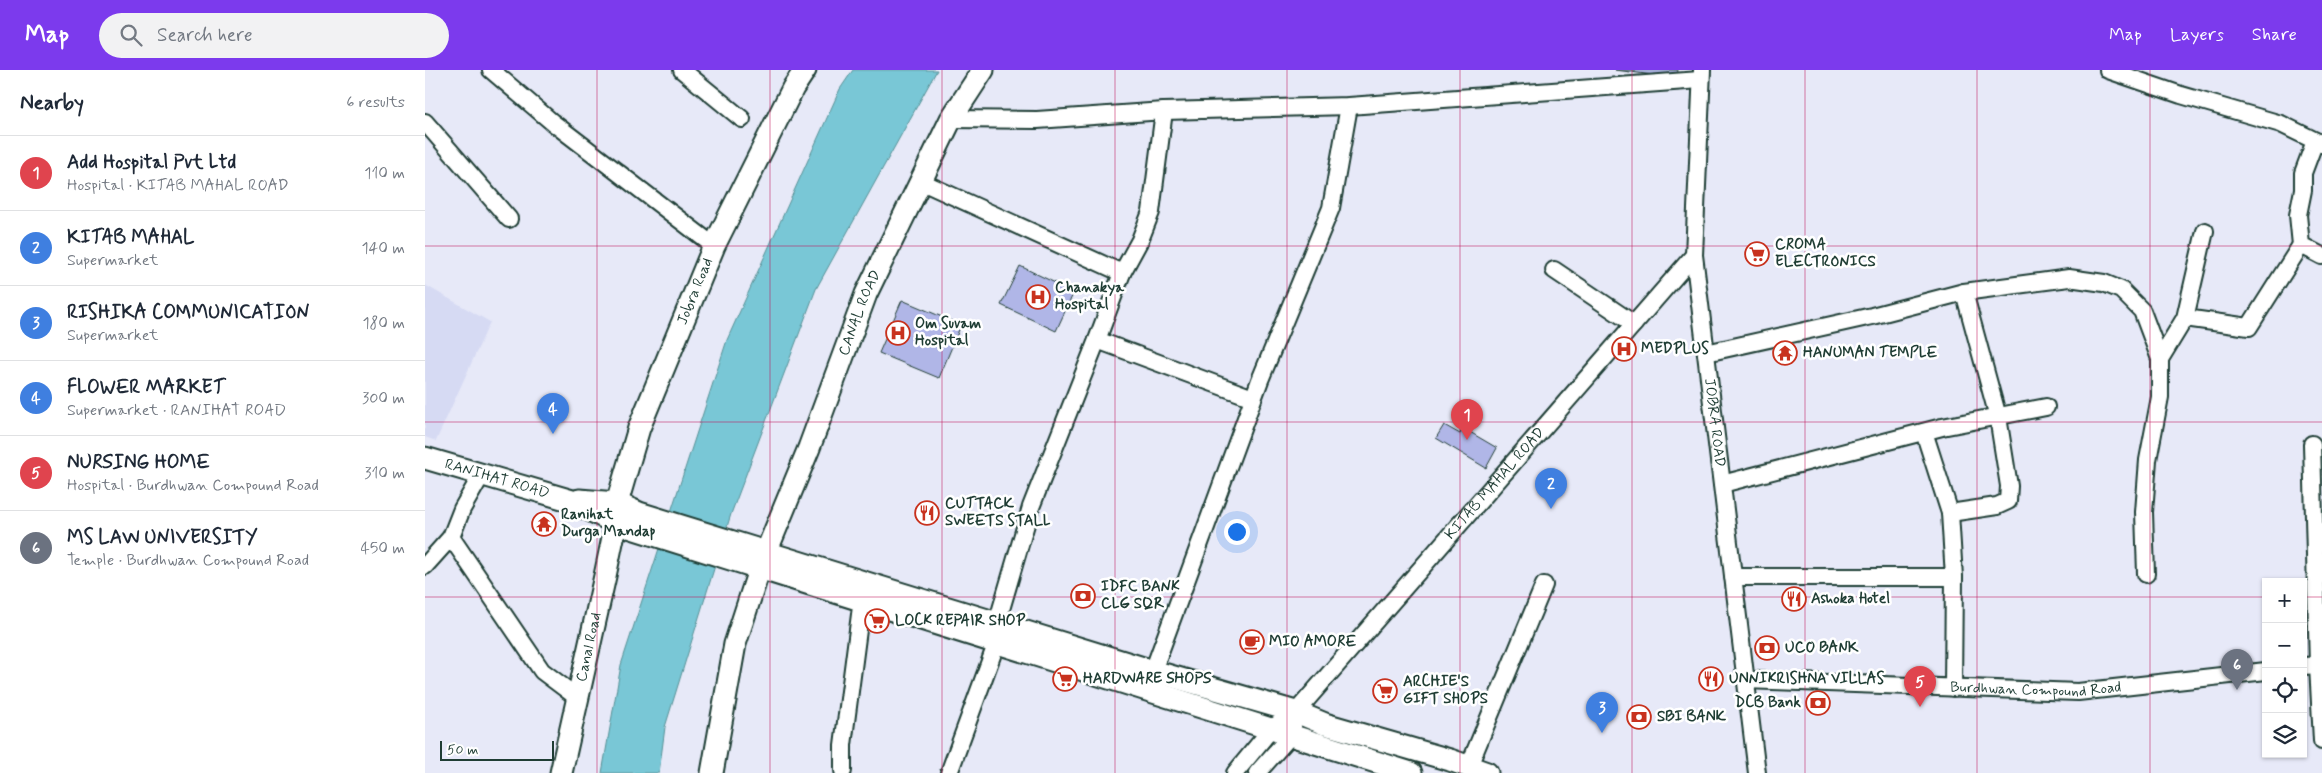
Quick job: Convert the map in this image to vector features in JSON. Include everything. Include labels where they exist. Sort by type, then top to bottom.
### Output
[{"type":"main road","name":"Jobra Road","points":[[626,517],[639,428],[714,246],[793,88],[805,70]]},
{"type":"main road","name":"CANAL ROAD","points":[[712,773],[735,644],[758,557],[809,448],[866,294],[951,119],[983,70]]},
{"type":"main road","name":"RANIHAT ROAD","points":[[425,458],[758,557]]},
{"type":"main road","name":"Canal Road","points":[[561,773],[578,698],[626,517]]},
{"type":"main road","points":[[758,557],[862,600],[1153,671],[1296,712],[1325,724],[1478,770]]},
{"type":"main road","points":[[758,557],[997,633],[1282,731],[1411,773]]},
{"type":"street","points":[[491,70],[552,122],[714,246]]},
{"type":"street","points":[[682,70],[742,119]]},
{"type":"street","points":[[2108,70],[2181,95],[2281,124],[2318,142],[2303,174],[2303,190],[2298,215],[2301,245],[2249,327],[2185,318]]},
{"type":"street","points":[[951,119],[1037,120],[1164,111],[1349,106],[1701,75]]},
{"type":"street","name":"JOBRA ROAD","points":[[1701,75],[1694,255],[1757,773]]},
{"type":"street","points":[[1153,671],[1253,398],[1331,208],[1349,106]]},
{"type":"street","points":[[949,773],[997,633],[1031,507],[1097,340],[1121,272],[1140,240],[1151,212],[1164,111]]},
{"type":"street","points":[[425,122],[509,219]]},
{"type":"street","points":[[922,182],[1121,272]]},
{"type":"street","points":[[2159,359],[2185,318],[2205,231]]},
{"type":"street","points":[[2301,245],[2322,256]]},
{"type":"street","name":"KITAB MAHAL ROAD","points":[[1282,731],[1296,712],[1694,255]]},
{"type":"street","points":[[1554,270],[1634,324]]},
{"type":"street","points":[[1706,353],[1872,316],[1964,292],[2069,278],[2104,283],[2121,290],[2142,311],[2159,359],[2159,397],[2148,460],[2144,512],[2145,574]]},
{"type":"street","points":[[1950,512],[1997,506],[2008,501],[2009,486],[1998,416],[1964,292]]},
{"type":"street","points":[[1097,340],[1253,398]]},
{"type":"street","points":[[1721,484],[1924,432],[2046,407]]},
{"type":"street","points":[[1924,432],[1950,512],[1954,577],[1953,688]]},
{"type":"street","points":[[2312,444],[2311,666],[2322,741]]},
{"type":"street","points":[[425,566],[451,537],[462,509],[482,474]]},
{"type":"street","points":[[451,537],[542,671],[578,698]]},
{"type":"street","points":[[1733,577],[1954,577]]},
{"type":"street","points":[[1478,770],[1544,585]]},
{"type":"street","points":[[843,771],[843,745],[862,600]]},
{"type":"street","name":"Burdhwan Compound Road","points":[[1745,680],[2078,692],[2262,671]]},
{"type":"street","points":[[1235,773],[1282,731]]},
{"type":"street","points":[[1257,773],[1282,731]]},
{"type":"shaded area","points":[[425,285],[490,322],[436,441],[425,437]]},
{"type":"water","points":[[853,70],[937,70],[816,289],[731,514],[665,727],[659,773],[602,773],[621,665],[727,340],[840,89]]},
{"type":"building","points":[[1615,70],[1678,70],[1677,78]]},
{"type":"building","points":[[1020,266],[1074,292],[1056,331],[1001,305]]},
{"type":"building","points":[[902,300],[961,325],[939,378],[879,353]]},
{"type":"building","points":[[1444,425],[1460,434],[1463,428],[1497,448],[1486,468],[1436,438]]},
{"type":"place","name":"CROMA ELECTRONICS","points":[[1757,254]]},
{"type":"place","name":"Chanakya Hospital","points":[[1038,297]]},
{"type":"place","name":"Om Suvam Hospital","points":[[898,333]]},
{"type":"place","name":"MEDPLUS","points":[[1624,349]]},
{"type":"place","name":"HANUMAN TEMPLE","points":[[1785,353]]},
{"type":"place","name":"FLOWER MARKET","points":[[553,434]]},
{"type":"place","name":"Add Hospital Pvt Ltd","points":[[1467,440]]},
{"type":"place","name":"KITAB MAHAL","points":[[1551,509]]},
{"type":"place","name":"CUTTACK SWEETS STALL","points":[[927,513]]},
{"type":"place","name":"Ranihat Durga Mandap","points":[[544,524]]},
{"type":"place","name":"IDFC BANK CLG SQR","points":[[1083,596]]},
{"type":"place","name":"Ashoka Hotel","points":[[1794,599]]},
{"type":"place","name":"LOCK REPAIR SHOP","points":[[877,621]]},
{"type":"place","name":"MIO AMORE","points":[[1252,642]]},
{"type":"place","name":"UCO BANK","points":[[1767,648]]},
{"type":"place","name":"HARDWARE SHOPS","points":[[1065,679]]},
{"type":"place","name":"UNNIKRISHNA VILLAS","points":[[1711,679]]},
{"type":"place","name":"MS LAW UNIVERSITY","points":[[2237,690]]},
{"type":"place","name":"ARCHIE'S GIFT SHOPS","points":[[1385,691]]},
{"type":"place","name":"DCB Bank","points":[[1818,703]]},
{"type":"place","name":"NURSING HOME","points":[[1920,707]]},
{"type":"place","name":"SBI BANK","points":[[1639,717]]},
{"type":"place","name":"RISHIKA COMMUNICATION","points":[[1602,733]]}]
